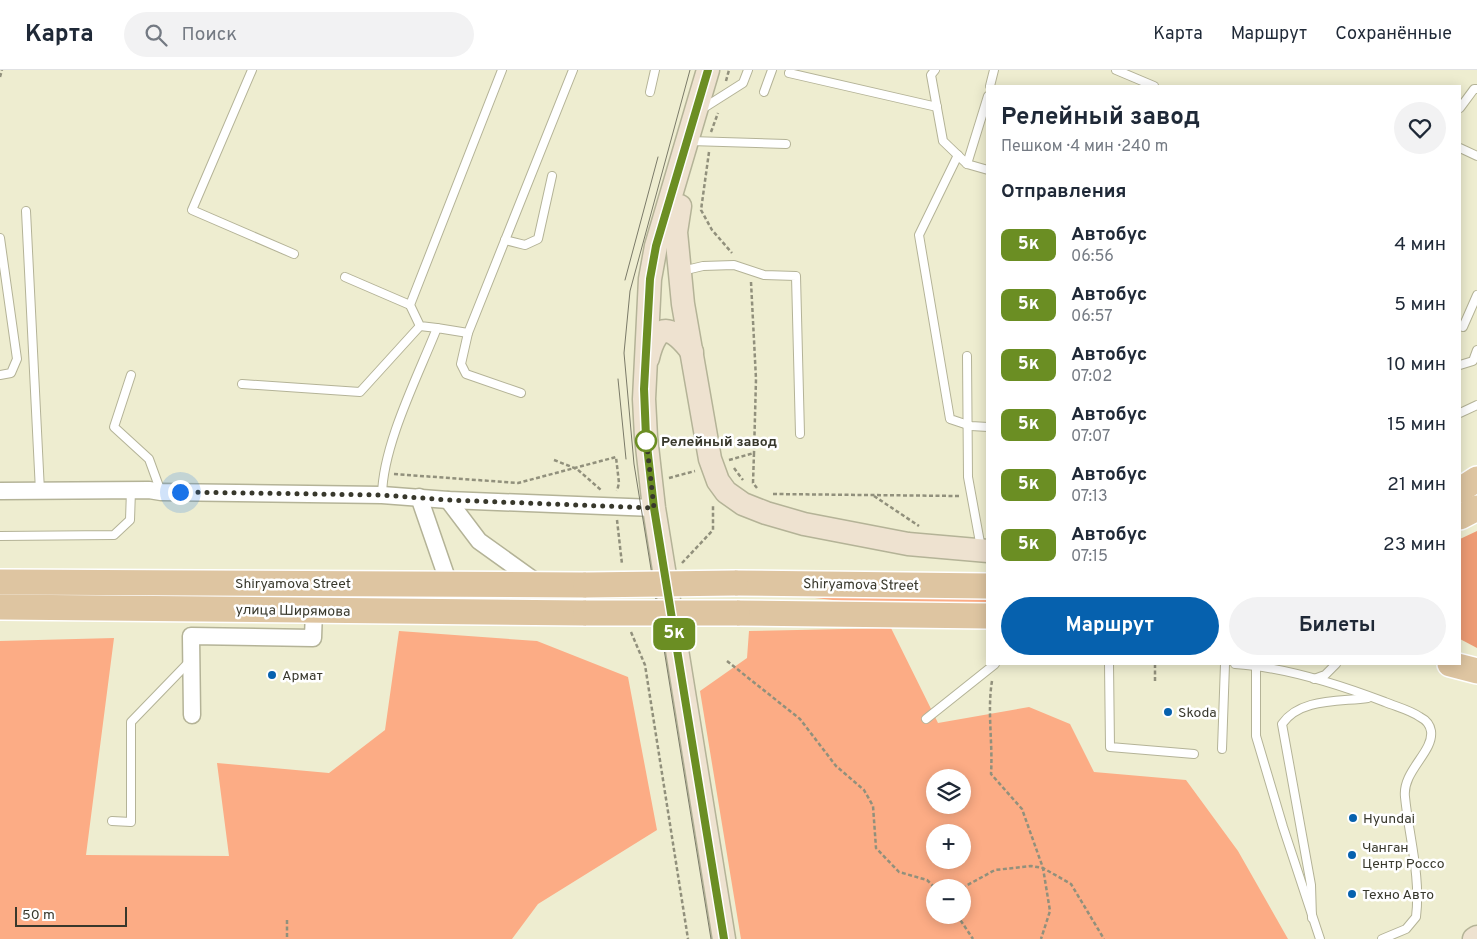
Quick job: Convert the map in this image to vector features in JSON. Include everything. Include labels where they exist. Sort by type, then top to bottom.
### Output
[{"type":"main road","points":[[708,70],[652,264],[644,379],[646,437],[654,508],[724,939]]},
{"type":"main road","points":[[692,129],[676,232],[682,304],[721,463],[718,481],[726,492],[743,504],[804,524],[908,544],[985,550]]},
{"type":"main road","points":[[644,379],[653,339],[659,333],[673,331],[679,335],[693,353]]},
{"type":"main road","points":[[1461,489],[1477,479]]},
{"type":"main road","points":[[1461,516],[1477,508]]},
{"type":"main road","name":"Shiryamova Street","points":[[0,582],[484,585],[735,583],[986,586]]},
{"type":"main road","points":[[484,585],[484,612]]},
{"type":"main road","name":"улица Ширямова","points":[[0,607],[737,613],[982,619]]},
{"type":"main road","points":[[1461,655],[1477,666]]},
{"type":"main road","points":[[1454,665],[1477,671]]},
{"type":"street","points":[[0,492],[131,490],[382,495],[448,500],[654,508]]},
{"type":"street","points":[[419,497],[450,584]]},
{"type":"street","points":[[448,500],[479,541],[541,585]]},
{"type":"street","points":[[192,715],[191,636],[313,638],[314,610]]},
{"type":"lane","points":[[252,70],[192,210],[294,254]]},
{"type":"lane","points":[[410,305],[502,70]]},
{"type":"lane","points":[[521,393],[466,374],[461,364],[468,333],[573,70]]},
{"type":"lane","points":[[650,92],[655,70]]},
{"type":"lane","points":[[692,129],[743,84],[748,70]]},
{"type":"lane","points":[[764,92],[772,70]]},
{"type":"lane","points":[[935,70],[931,75],[943,142],[967,164],[986,169]]},
{"type":"lane","points":[[990,85],[994,70]]},
{"type":"lane","points":[[1116,70],[1152,85]]},
{"type":"lane","points":[[789,74],[937,106]]},
{"type":"lane","points":[[1461,107],[1474,88],[1477,89]]},
{"type":"lane","points":[[967,164],[986,102]]},
{"type":"lane","points":[[692,129],[786,144]]},
{"type":"lane","points":[[1461,148],[1477,156]]},
{"type":"lane","points":[[958,156],[919,235],[950,419],[968,425],[986,427]]},
{"type":"lane","points":[[505,240],[524,245],[538,239],[552,176]]},
{"type":"lane","points":[[26,210],[40,491]]},
{"type":"lane","points":[[0,238],[17,359],[11,373],[0,375]]},
{"type":"lane","points":[[680,271],[703,266],[734,265],[764,275],[796,276],[800,434]]},
{"type":"lane","points":[[344,277],[410,305],[420,326]]},
{"type":"lane","points":[[1461,326],[1463,327],[1477,295]]},
{"type":"lane","points":[[420,326],[468,333]]},
{"type":"lane","points":[[242,384],[360,392],[420,326]]},
{"type":"lane","points":[[382,495],[383,473],[437,328]]},
{"type":"lane","points":[[1461,365],[1473,361],[1477,350]]},
{"type":"lane","points":[[967,356],[968,477],[985,550]]},
{"type":"lane","points":[[131,376],[114,427],[149,459],[161,492]]},
{"type":"lane","points":[[1461,413],[1477,405]]},
{"type":"lane","points":[[0,536],[114,535],[130,520],[131,490]]},
{"type":"lane","points":[[112,821],[131,822],[131,722],[191,660]]},
{"type":"lane","points":[[926,719],[995,665]]},
{"type":"lane","points":[[1109,665],[1110,747],[1194,754]]},
{"type":"lane","points":[[1222,750],[1225,665]]},
{"type":"lane","points":[[1242,665],[1312,679],[1372,697],[1419,716],[1426,721],[1431,729],[1431,736],[1407,778],[1404,795],[1416,865],[1416,917],[1406,929],[1382,939]]},
{"type":"lane","points":[[1312,679],[1325,676],[1335,665]]},
{"type":"lane","points":[[1256,667],[1256,736],[1320,939]]},
{"type":"lane","points":[[1312,918],[1311,885],[1282,724],[1289,714],[1302,706],[1372,697]]},
{"type":"path","points":[[0,77],[2,70]]},
{"type":"path","points":[[663,479],[754,453],[753,483],[759,492],[721,463]]},
{"type":"path","points":[[383,473],[518,483],[616,458],[619,483],[617,492]]},
{"type":"path","points":[[554,460],[577,469],[607,495]]},
{"type":"path","points":[[767,493],[782,496],[964,496]]},
{"type":"path","points":[[681,564],[713,530],[715,512],[713,503]]},
{"type":"path","points":[[616,517],[622,565]]},
{"type":"path","points":[[630,632],[645,665],[688,939]]},
{"type":"path","points":[[727,661],[800,719],[836,766],[864,790],[873,806],[876,848],[899,872],[926,880]]},
{"type":"path","points":[[995,665],[990,695],[991,774],[1022,809],[1043,868],[1050,911],[1041,939]]},
{"type":"path","points":[[1155,665],[1155,682]]},
{"type":"path","points":[[971,883],[995,870],[1031,866],[1043,868],[1071,884],[1104,939]]},
{"type":"path","points":[[287,920],[287,939]]},
{"type":"path","points":[[963,924],[973,939]]},
{"type":"shaded area","points":[[1477,531],[1477,648],[1461,640],[1461,539]]},
{"type":"shaded area","points":[[986,592],[986,603],[842,601],[779,594]]},
{"type":"shaded area","points":[[891,628],[938,723],[1029,707],[1070,724],[1094,772],[1186,780],[1238,851],[1288,939],[741,939],[700,691],[747,658],[749,631]]},
{"type":"shaded area","points":[[399,631],[537,641],[628,677],[657,830],[538,904],[512,939],[0,939],[0,641],[114,638],[86,855],[229,856],[217,763],[329,773],[385,730]]},
{"type":"tram line","points":[[690,70],[630,291],[624,353],[634,464],[711,939]]},
{"type":"tram line","points":[[625,280],[658,157]]},
{"type":"tram line","points":[[618,379],[626,459]]},
{"type":"bus line","name":"5к","points":[[708,70],[652,264],[644,389],[646,437],[654,508],[724,939]]},
{"type":"place","name":"Релейный завод","points":[[646,441]]},
{"type":"place","name":"Армат","points":[[272,675]]},
{"type":"place","name":"Skoda","points":[[1168,712]]},
{"type":"place","name":"Hyundai","points":[[1353,818]]},
{"type":"place","name":"Чанган Центр Россо","points":[[1352,855]]},
{"type":"place","name":"Техно Авто","points":[[1352,894]]},
{"type":"route","points":[[180,492],[382,495],[448,500],[654,508],[646,437],[646,441]]}]
